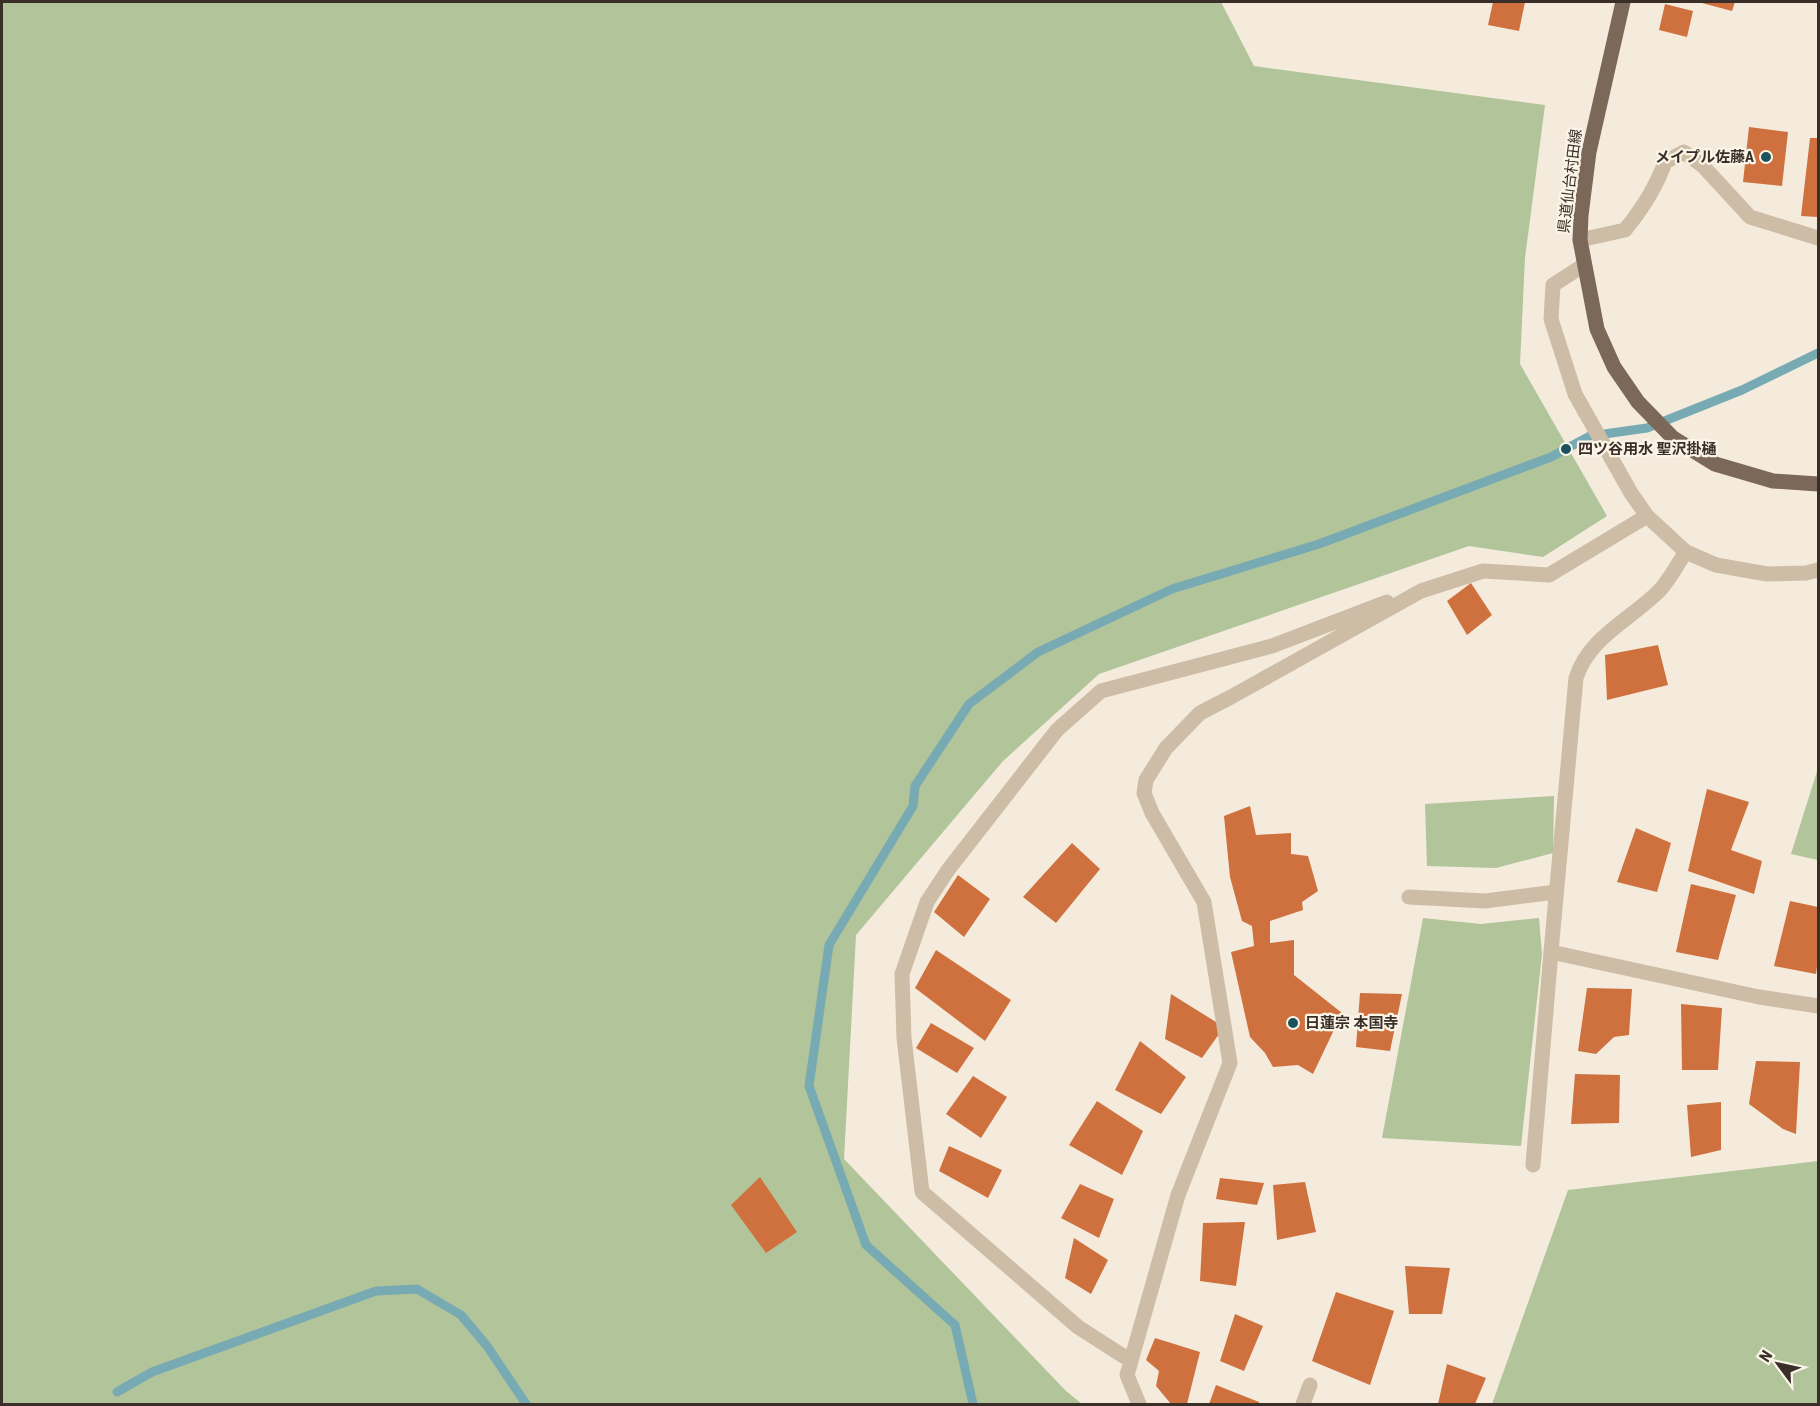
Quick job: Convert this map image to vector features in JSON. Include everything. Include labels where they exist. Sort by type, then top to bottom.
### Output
[{"type":"main road","name":"県道仙台村田線","points":[[1623,2],[1589,152],[1580,240],[1597,329],[1614,367],[1638,402],[1673,438],[1715,464],[1773,481],[1818,484]]},
{"type":"street","points":[[1580,240],[1625,230],[1659,181],[1665,162],[1684,152],[1703,166],[1750,217],[1818,238]]},
{"type":"street","points":[[1584,265],[1552,285],[1551,319],[1575,394],[1631,493],[1647,516],[1686,552],[1716,565],[1767,574],[1806,573],[1818,570]]},
{"type":"street","points":[[1131,1361],[1078,1327],[922,1191],[904,1038],[902,974],[927,902],[948,870],[1057,729],[1101,691],[1272,645],[1365,609],[1483,571],[1549,575],[1647,516]]},
{"type":"street","points":[[1533,1165],[1576,678],[1581,662],[1596,643],[1660,590],[1686,552]]},
{"type":"street","points":[[1139,1404],[1127,1375],[1178,1195],[1230,1063],[1204,902],[1152,813],[1144,793],[1146,780],[1166,748],[1200,713],[1421,591]]},
{"type":"street","points":[[1409,897],[1485,901],[1556,892]]},
{"type":"street","points":[[1551,952],[1759,997],[1818,1006]]},
{"type":"street","points":[[1303,1404],[1310,1385]]},
{"type":"green space","points":[[2,2],[1221,2],[1254,66],[1545,105],[1525,258],[1520,364],[1607,516],[1543,557],[1469,546],[1099,674],[1003,761],[856,935],[844,1159],[1066,1391],[1082,1404],[2,1404]]},
{"type":"green space","points":[[1818,768],[1818,860],[1791,854]]},
{"type":"green space","points":[[1554,796],[1553,853],[1496,868],[1427,866],[1425,804]]},
{"type":"green space","points":[[1423,918],[1481,924],[1539,918],[1542,954],[1521,1146],[1382,1138]]},
{"type":"green space","points":[[1818,1161],[1818,1404],[1492,1404],[1568,1190]]},
{"type":"building","points":[[1493,2],[1525,2],[1519,31],[1488,25]]},
{"type":"building","points":[[1698,2],[1735,2],[1732,11]]},
{"type":"building","points":[[1665,4],[1693,11],[1687,37],[1659,30]]},
{"type":"building","name":"メイプル佐藤A","points":[[1749,127],[1788,132],[1782,186],[1743,182]]},
{"type":"building","points":[[1810,138],[1818,138],[1818,217],[1801,216]]},
{"type":"building","points":[[1471,583],[1492,615],[1467,635],[1447,601]]},
{"type":"building","points":[[1658,645],[1668,685],[1607,700],[1605,655]]},
{"type":"building","points":[[1707,789],[1749,802],[1731,850],[1762,861],[1754,894],[1688,871]]},
{"type":"building","points":[[1250,806],[1256,835],[1291,833],[1291,854],[1308,856],[1318,891],[1302,902],[1303,910],[1270,921],[1270,943],[1294,940],[1294,975],[1342,1013],[1313,1074],[1298,1065],[1273,1067],[1265,1053],[1250,1037],[1231,952],[1254,946],[1252,926],[1242,921],[1230,877],[1224,816]]},
{"type":"building","points":[[1636,828],[1671,843],[1657,892],[1617,882]]},
{"type":"building","points":[[1072,843],[1100,869],[1056,923],[1023,897]]},
{"type":"building","points":[[958,875],[990,899],[964,937],[934,912]]},
{"type":"building","points":[[1691,884],[1736,895],[1718,960],[1676,952]]},
{"type":"building","points":[[1790,901],[1818,907],[1816,974],[1774,966]]},
{"type":"building","points":[[936,950],[1011,1000],[985,1041],[915,988]]},
{"type":"building","points":[[1587,988],[1632,989],[1629,1035],[1614,1037],[1596,1054],[1578,1051]]},
{"type":"building","points":[[1360,993],[1402,994],[1390,1051],[1356,1047]]},
{"type":"building","points":[[1171,994],[1224,1027],[1202,1058],[1165,1039]]},
{"type":"building","points":[[1681,1004],[1722,1008],[1718,1070],[1682,1070]]},
{"type":"building","points":[[931,1023],[974,1048],[957,1073],[916,1048]]},
{"type":"building","points":[[1140,1041],[1186,1077],[1161,1114],[1115,1090]]},
{"type":"building","points":[[1756,1061],[1800,1062],[1796,1134],[1783,1129],[1749,1104]]},
{"type":"building","points":[[1575,1074],[1620,1075],[1619,1123],[1571,1124]]},
{"type":"building","points":[[973,1076],[1007,1097],[981,1138],[946,1114]]},
{"type":"building","points":[[1097,1101],[1143,1131],[1122,1175],[1069,1145]]},
{"type":"building","points":[[1721,1102],[1721,1150],[1691,1157],[1687,1105]]},
{"type":"building","points":[[949,1146],[1002,1170],[988,1198],[939,1171]]},
{"type":"building","points":[[760,1177],[797,1232],[766,1253],[731,1205]]},
{"type":"building","points":[[1220,1178],[1264,1183],[1257,1205],[1216,1199]]},
{"type":"building","points":[[1305,1182],[1316,1232],[1277,1240],[1273,1185]]},
{"type":"building","points":[[1080,1184],[1114,1199],[1099,1238],[1061,1218]]},
{"type":"building","points":[[1245,1222],[1236,1286],[1200,1281],[1203,1223]]},
{"type":"building","points":[[1074,1238],[1108,1260],[1091,1294],[1065,1278]]},
{"type":"building","points":[[1405,1266],[1450,1268],[1442,1314],[1409,1314]]},
{"type":"building","points":[[1336,1292],[1394,1311],[1370,1385],[1312,1361]]},
{"type":"building","points":[[1235,1314],[1263,1326],[1244,1371],[1220,1361]]},
{"type":"building","points":[[1155,1338],[1200,1352],[1187,1404],[1171,1404],[1156,1386],[1159,1371],[1146,1360]]},
{"type":"building","points":[[1447,1364],[1486,1378],[1475,1404],[1438,1404]]},
{"type":"building","points":[[1216,1385],[1259,1402],[1259,1404],[1209,1404]]},
{"type":"waterway","points":[[973,1404],[955,1325],[866,1245],[809,1086],[829,945],[913,806],[915,786],[969,704],[1038,652],[1172,589],[1319,544],[1551,457],[1590,436],[1647,428],[1742,390],[1818,353]]},
{"type":"waterway","points":[[117,1392],[152,1372],[376,1291],[417,1289],[461,1315],[487,1346],[526,1404]]},
{"type":"place","name":"メイプル佐藤A","points":[[1766,157]]},
{"type":"place","name":"四ツ谷用水 聖沢掛樋","points":[[1566,449]]},
{"type":"place","name":"日蓮宗 本国寺","points":[[1293,1023]]}]
